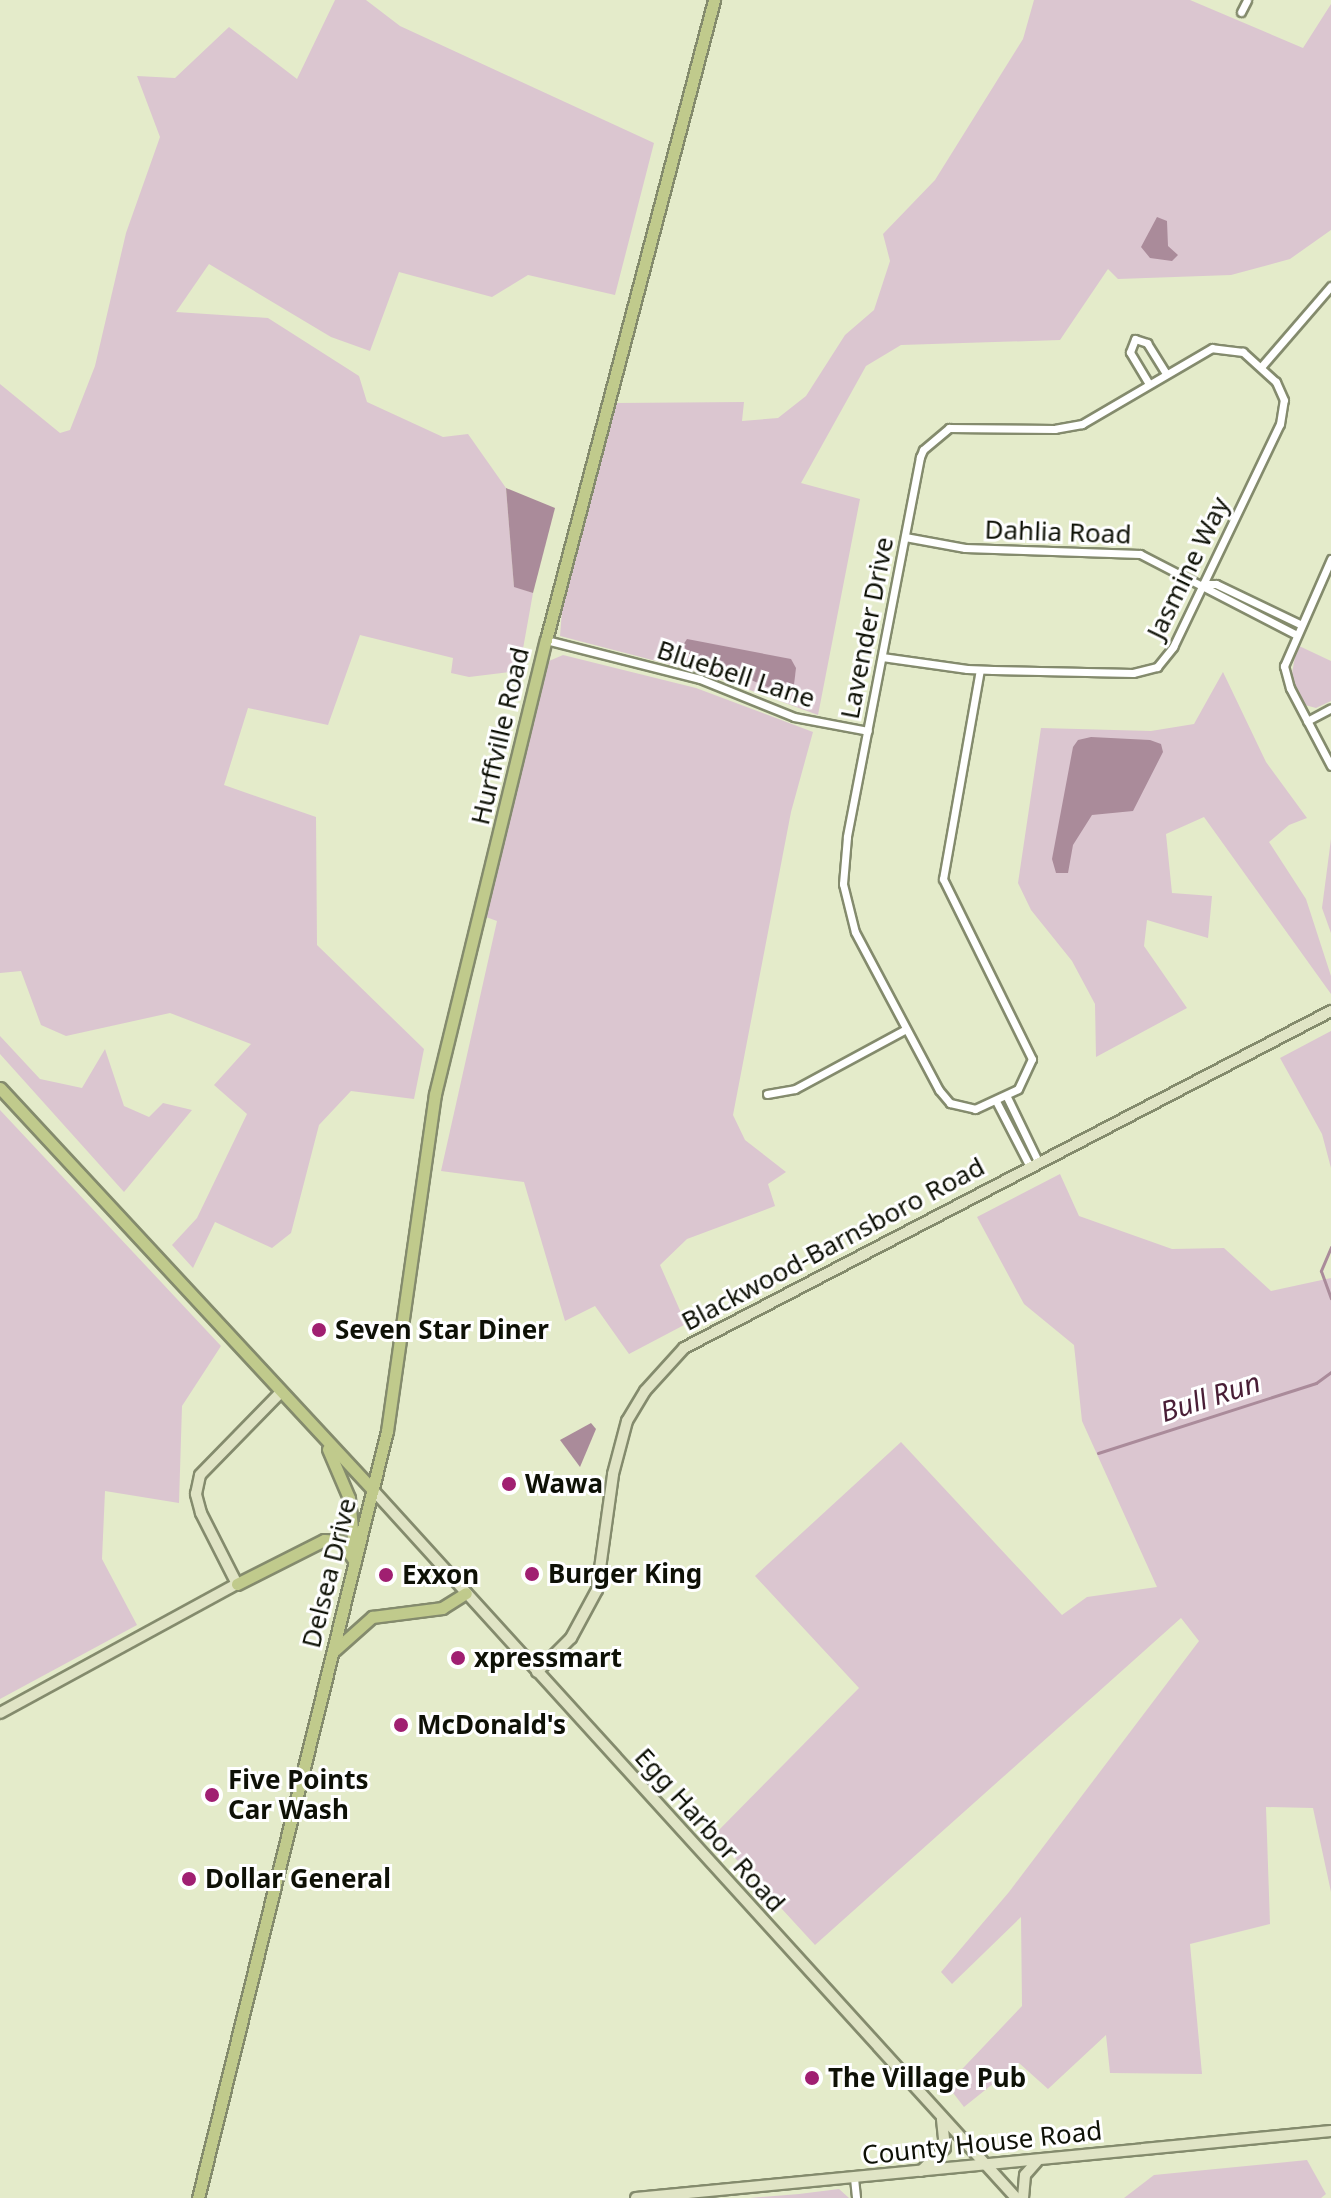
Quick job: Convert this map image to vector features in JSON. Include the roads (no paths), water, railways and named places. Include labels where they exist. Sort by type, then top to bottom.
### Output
[{"type":"main road","name":"Hurffville Road","points":[[373,1490],[400,1367],[423,1161],[435,1094],[546,640],[714,0]]},
{"type":"main road","name":"Blackwood-Barnsboro Road","points":[[537,1672],[571,1638],[597,1590],[618,1445],[645,1391],[666,1364],[699,1337],[1331,1011]]},
{"type":"main road","name":"Delsea Drive","points":[[0,1088],[325,1442],[373,1490],[198,2198]]},
{"type":"main road","points":[[237,1584],[201,1513],[196,1494],[200,1475],[280,1393]]},
{"type":"main road","points":[[325,1442],[349,1498],[355,1562]]},
{"type":"main road","name":"Egg Harbor Road","points":[[373,1490],[1016,2198]]},
{"type":"main road","points":[[0,1713],[324,1540],[341,1541],[355,1562]]},
{"type":"main road","points":[[332,1653],[372,1617],[442,1608],[466,1593]]},
{"type":"main road","points":[[920,2172],[945,2148],[942,2117]]},
{"type":"main road","name":"County House Road","points":[[636,2198],[1331,2131]]},
{"type":"main road","points":[[1023,2198],[1025,2175],[1038,2160]]},
{"type":"street","points":[[1241,12],[1247,0]]},
{"type":"street","points":[[1261,367],[1331,286]]},
{"type":"street","points":[[1149,384],[1130,352],[1135,339],[1147,343],[1166,373]]},
{"type":"street","name":"Lavender Drive","points":[[1007,1097],[975,1109],[950,1103],[906,1029],[855,932],[844,894],[845,847],[921,454],[939,432],[961,427],[1072,427],[1216,347],[1239,350],[1261,367]]},
{"type":"street","name":"Jasmine Way","points":[[882,657],[980,670],[1147,671],[1169,653],[1283,415],[1279,386],[1261,367]]},
{"type":"street","name":"Dahlia Road","points":[[905,537],[965,548],[1135,553],[1203,584],[1216,584],[1300,624]]},
{"type":"street","points":[[1331,559],[1295,634],[1285,675],[1331,766]]},
{"type":"street","name":"Dahlia Road","points":[[1203,584],[1209,592],[1295,634]]},
{"type":"street","name":"Bluebell Lane","points":[[546,640],[700,679],[794,717],[868,731]]},
{"type":"street","points":[[980,670],[943,875],[1031,1050],[1027,1080],[1007,1097],[1034,1163]]},
{"type":"street","points":[[1307,721],[1331,708]]},
{"type":"street","points":[[767,1094],[795,1089],[906,1029]]},
{"type":"street","points":[[997,1103],[1034,1163]]},
{"type":"street","points":[[854,2178],[856,2198]]},
{"type":"waterway","name":"Bull Run","points":[[1331,1247],[1321,1271],[1331,1298]]},
{"type":"waterway","name":"Bull Run","points":[[1098,1453],[1316,1383],[1331,1372]]},
{"type":"place","name":"Seven Star Diner","points":[[319,1330]]},
{"type":"place","name":"Wawa","points":[[509,1484]]},
{"type":"place","name":"Burger King","points":[[532,1574]]},
{"type":"place","name":"Exxon","points":[[386,1575]]},
{"type":"place","name":"xpressmart","points":[[458,1658]]},
{"type":"place","name":"McDonald's","points":[[401,1725]]},
{"type":"place","name":"Five Points Car Wash","points":[[212,1795]]},
{"type":"place","name":"Dollar General","points":[[189,1879]]},
{"type":"place","name":"The Village Pub","points":[[812,2078]]}]
